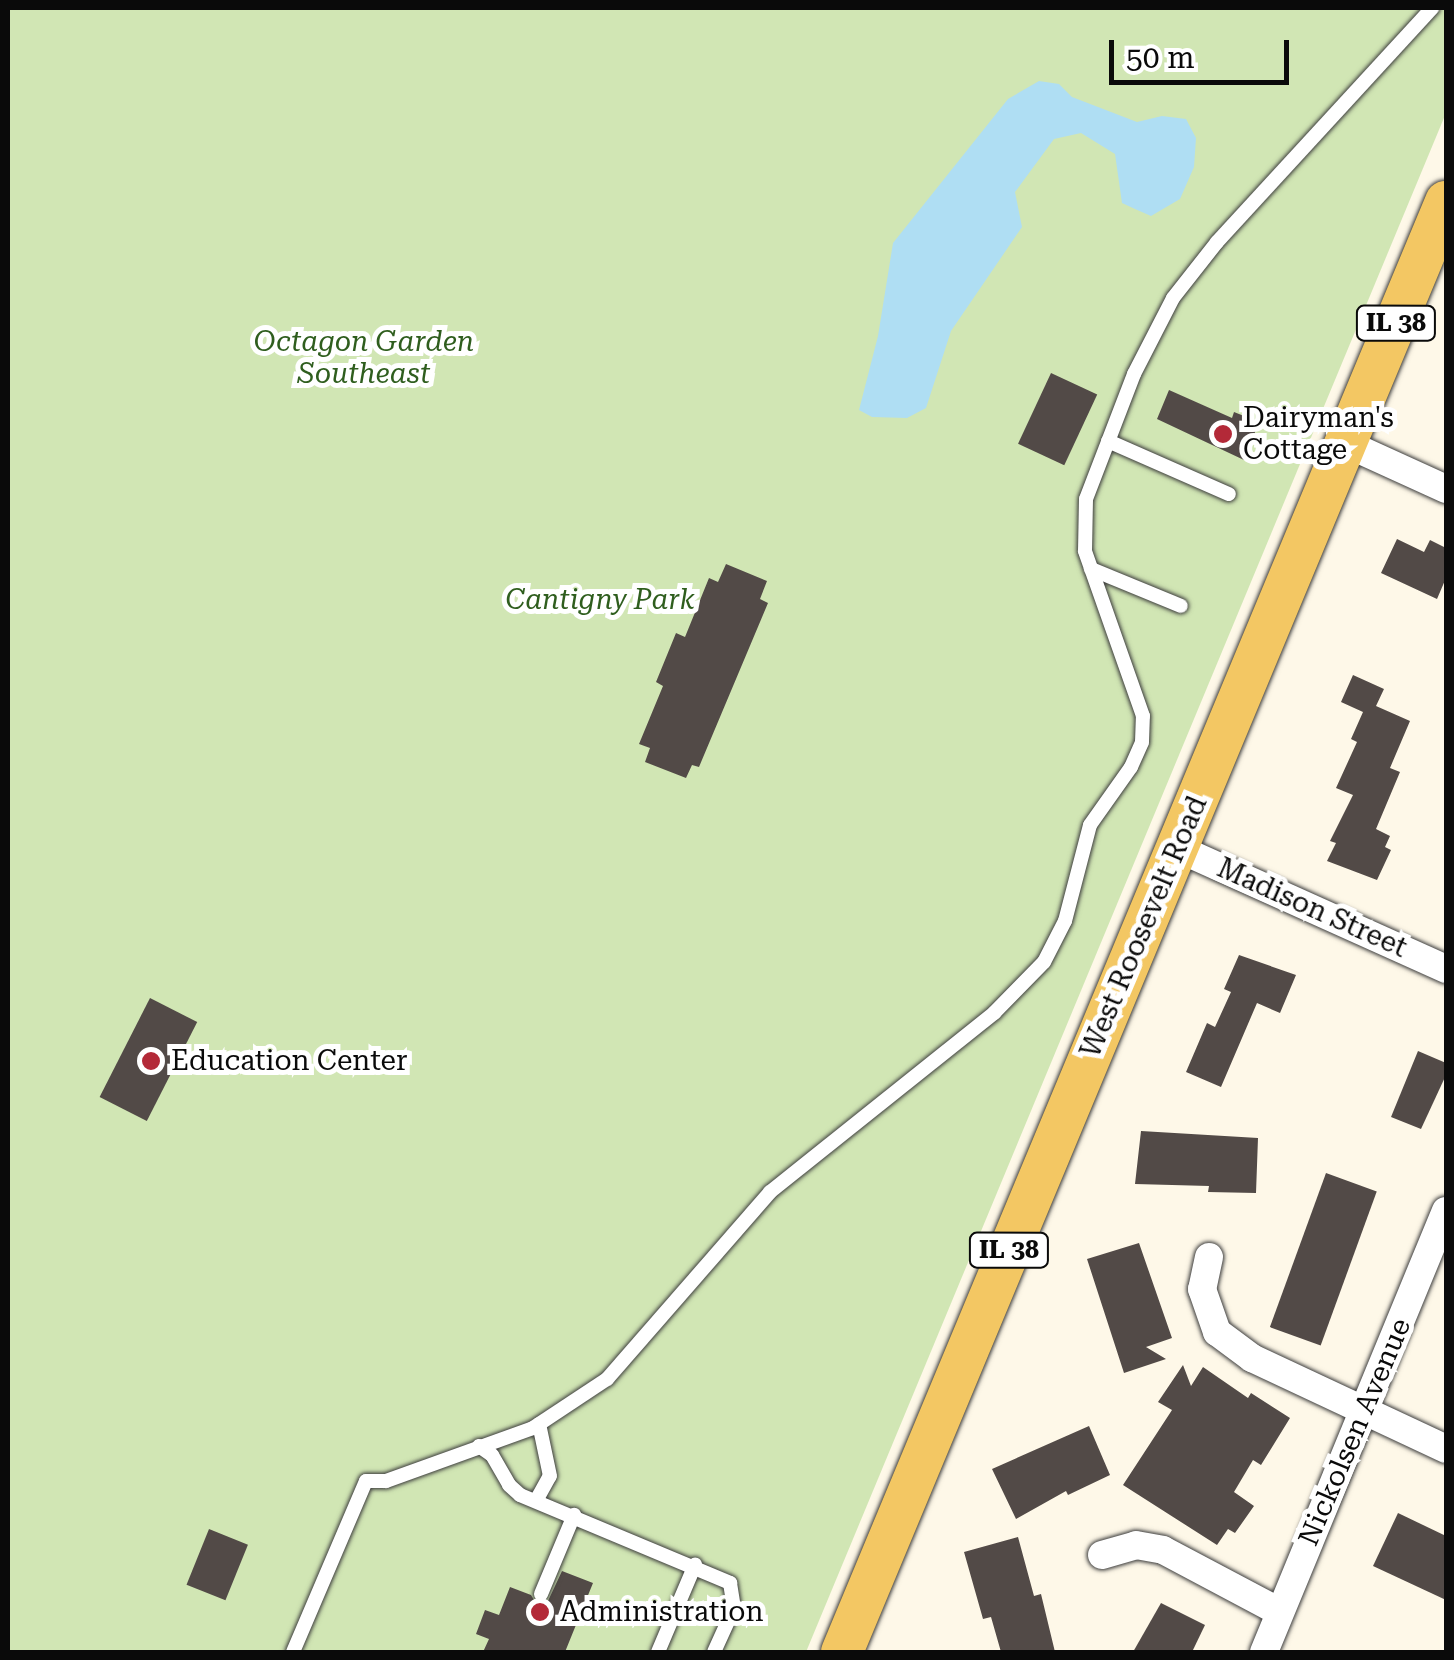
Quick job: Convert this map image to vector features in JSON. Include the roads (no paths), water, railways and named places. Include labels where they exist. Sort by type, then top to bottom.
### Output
[{"type":"main road","name":"West Roosevelt Road","points":[[842,1652],[1446,202]]},
{"type":"street","points":[[1345,443],[1446,489]]},
{"type":"street","name":"Madison Street","points":[[1177,848],[1446,969]]},
{"type":"street","name":"Nickolsen Avenue","points":[[1264,1652],[1446,1211]]},
{"type":"street","points":[[1210,1257],[1202,1289],[1217,1332],[1252,1358],[1446,1449]]},
{"type":"street","points":[[1102,1555],[1136,1545],[1163,1550],[1280,1612]]},
{"type":"lane","points":[[293,1652],[366,1481],[386,1481],[539,1424],[607,1379],[770,1192],[994,1014],[1044,962],[1065,922],[1090,825],[1130,767],[1142,742],[1143,716],[1085,551],[1086,499],[1134,374],[1173,298],[1228,229],[1432,8]]},
{"type":"lane","points":[[1108,442],[1230,494]]},
{"type":"lane","points":[[1091,570],[1181,606]]},
{"type":"lane","points":[[537,1499],[546,1488],[550,1464],[539,1424]]},
{"type":"lane","points":[[479,1446],[492,1456],[509,1485],[520,1495],[574,1514],[730,1584],[734,1595],[714,1652]]},
{"type":"lane","points":[[542,1594],[574,1514]]},
{"type":"lane","points":[[658,1652],[694,1565]]},
{"type":"water","points":[[1039,81],[1059,84],[1072,97],[1137,122],[1162,116],[1186,119],[1196,138],[1194,167],[1180,199],[1151,216],[1122,203],[1115,154],[1081,133],[1054,139],[1015,192],[1022,227],[951,331],[926,408],[907,418],[872,417],[859,410],[878,336],[893,243],[1008,99]]},
{"type":"place","name":"Dairyman's Cottage","points":[[1223,434]]},
{"type":"place","name":"Education Center","points":[[151,1061]]},
{"type":"place","name":"Administration","points":[[540,1612]]},
{"type":"park label","name":"Octagon Garden Southeast","points":[[364,358]]},
{"type":"park label","name":"Cantigny Park","points":[[600,600]]}]
